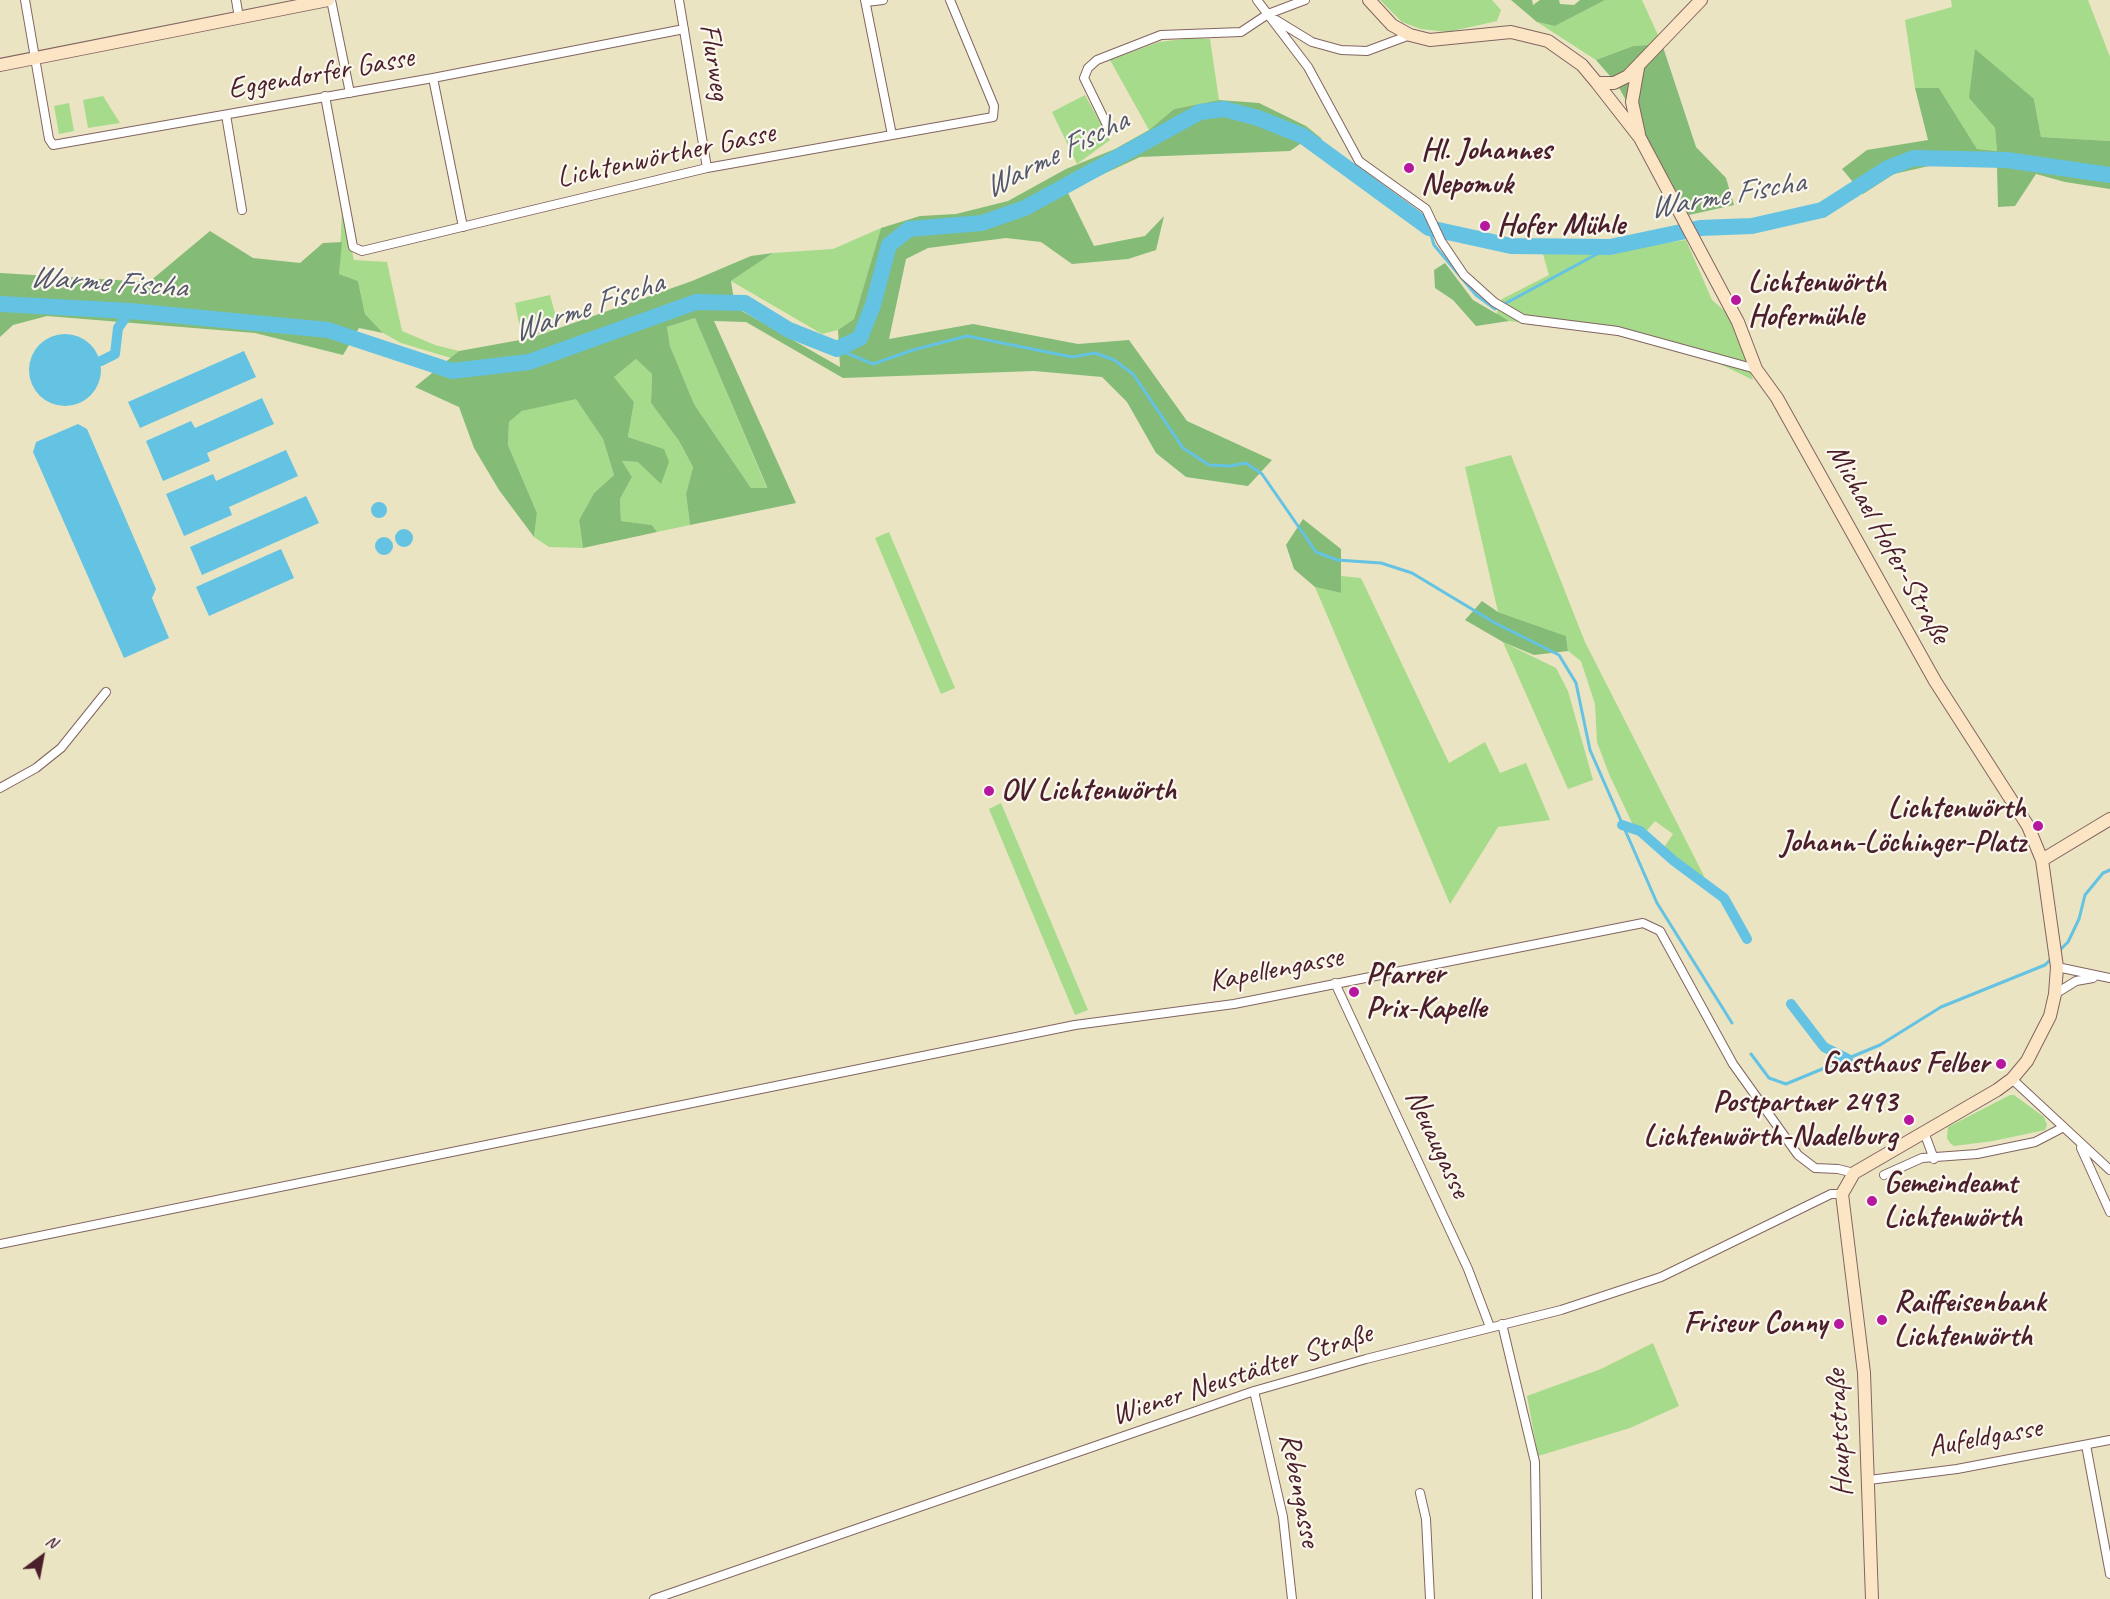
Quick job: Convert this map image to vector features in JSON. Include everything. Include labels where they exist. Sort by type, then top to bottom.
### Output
[{"type":"main road","points":[[0,65],[330,0]]},
{"type":"main road","points":[[1369,0],[1392,25],[1410,35],[1430,40],[1511,32],[1532,35],[1565,51],[1597,82],[1640,138]]},
{"type":"main road","points":[[1597,82],[1622,80],[1638,68],[1701,0]]},
{"type":"main road","points":[[1638,68],[1632,102],[1640,138]]},
{"type":"main road","name":"Michael Hofer-Straße","points":[[1640,138],[1738,322],[1756,369],[1777,398],[1935,681],[2028,826],[2042,860],[2055,945],[2057,967],[2055,994],[2050,1016],[2038,1040],[2027,1061],[2012,1079]]},
{"type":"main road","points":[[2042,860],[2110,819]]},
{"type":"main road","points":[[1842,1194],[1854,1173],[2012,1079]]},
{"type":"main road","name":"Hauptstraße","points":[[1842,1194],[1864,1373],[1872,1599]]},
{"type":"street","points":[[25,0],[34,58]]},
{"type":"street","points":[[236,0],[239,18]]},
{"type":"street","points":[[330,0],[350,93]]},
{"type":"street","name":"Flurweg","points":[[679,0],[707,168]]},
{"type":"street","points":[[883,0],[866,1],[892,135]]},
{"type":"street","name":"Lichtenwörther Gasse","points":[[325,96],[353,247],[362,250],[381,248],[707,168],[993,117],[994,106],[950,0]]},
{"type":"street","points":[[1257,0],[1308,67],[1359,161],[1426,209],[1441,241],[1464,275],[1494,302],[1523,319],[1618,330],[1756,369]]},
{"type":"street","points":[[1107,125],[1084,78],[1088,68],[1097,60],[1161,35],[1241,32],[1268,14],[1305,0]]},
{"type":"street","points":[[1268,14],[1312,42],[1341,50],[1367,51],[1410,35]]},
{"type":"street","name":"Eggendorfer Gasse","points":[[34,58],[49,139],[53,145],[433,78],[684,29]]},
{"type":"street","points":[[433,78],[463,227]]},
{"type":"street","points":[[226,114],[242,210]]},
{"type":"street","points":[[0,788],[36,768],[60,748],[106,692]]},
{"type":"street","name":"Kapellengasse","points":[[0,1244],[1075,1025],[1234,1004],[1643,922],[1660,931],[1733,1064],[1798,1155],[1815,1168],[1838,1169],[1854,1173]]},
{"type":"street","points":[[2057,967],[2110,978]]},
{"type":"street","points":[[2055,994],[2076,981],[2100,977]]},
{"type":"street","name":"Neuaugasse","points":[[1335,983],[1468,1269],[1490,1327]]},
{"type":"street","points":[[2012,1079],[2079,1144],[2110,1170]]},
{"type":"street","points":[[1884,1175],[1922,1158],[1934,1159],[1977,1154],[2035,1142],[2062,1128]]},
{"type":"street","points":[[1924,1132],[1934,1159]]},
{"type":"street","points":[[2079,1144],[2110,1212]]},
{"type":"street","points":[[2103,1197],[2110,1189]]},
{"type":"street","name":"Wiener Neustädter Straße","points":[[654,1599],[1254,1391],[1561,1310],[1661,1277],[1832,1194],[1842,1194]]},
{"type":"street","points":[[1502,1324],[1535,1462],[1537,1599]]},
{"type":"street","name":"Rebengasse","points":[[1254,1391],[1283,1517],[1292,1599]]},
{"type":"street","name":"Aufeldgasse","points":[[1869,1480],[1957,1469],[2110,1440]]},
{"type":"street","points":[[2086,1444],[2110,1574]]},
{"type":"street","points":[[1420,1493],[1426,1519],[1430,1599]]},
{"type":"green space","points":[[1380,0],[1492,0],[1501,10],[1497,21],[1448,32],[1421,29],[1402,22]]},
{"type":"green space","points":[[1511,0],[1532,0],[1533,5],[1540,0],[1559,0],[1560,4],[1574,5],[1580,0],[1605,0],[1555,26],[1537,22]]},
{"type":"green space","points":[[1605,0],[1642,0],[1662,44],[1633,46],[1596,60],[1537,22],[1555,26]]},
{"type":"green space","points":[[1951,0],[2088,0],[2110,57],[2110,141],[2041,137],[2034,99],[1969,98],[1995,128],[1997,151],[1977,149],[1939,88],[1915,88],[1905,20],[1952,7]]},
{"type":"green space","points":[[1193,38],[1210,39],[1219,100],[1174,109],[1149,130],[1110,60],[1159,42]]},
{"type":"green space","points":[[1662,44],[1696,147],[1726,178],[1734,205],[1689,215],[1617,84],[1596,60],[1633,46]]},
{"type":"green space","points":[[1975,49],[2034,99],[2041,137],[2110,141],[2110,189],[2065,182],[2036,174],[2015,206],[1998,207],[1997,167],[1942,163],[1894,174],[1863,194],[1842,169],[1867,150],[1928,140],[1915,88],[1939,88],[1977,149],[1997,151],[1995,128],[1969,98]]},
{"type":"green space","points":[[1085,95],[1110,140],[1077,164],[1052,112]]},
{"type":"green space","points":[[103,96],[120,123],[88,128],[83,100]]},
{"type":"green space","points":[[1219,100],[1259,103],[1306,126],[1322,139],[1300,144],[1290,151],[1140,157],[1067,191],[1094,246],[1145,236],[1164,216],[1156,250],[1128,259],[1072,264],[1041,242],[1006,238],[928,248],[906,259],[889,339],[973,324],[1078,344],[1129,340],[1187,421],[1272,460],[1248,486],[1186,477],[1156,453],[1127,402],[1102,377],[1034,371],[843,378],[746,322],[714,321],[796,503],[690,525],[686,494],[693,467],[679,441],[651,403],[652,374],[636,359],[614,377],[634,402],[628,437],[664,449],[669,462],[661,484],[638,462],[622,461],[632,477],[620,499],[621,521],[652,525],[657,532],[583,548],[579,520],[594,493],[614,475],[603,439],[576,399],[522,411],[509,422],[508,445],[537,513],[534,537],[499,490],[474,448],[459,407],[415,387],[459,351],[531,338],[692,281],[751,256],[773,253],[731,281],[735,307],[840,367],[838,330],[854,319],[881,228],[920,216],[956,214],[1008,201],[1066,169],[1115,149],[1149,130],[1174,109]],"holes":[[[695,318],[767,488],[751,488],[694,404],[670,346],[667,327]]]},
{"type":"green space","points":[[69,103],[74,131],[59,134],[54,106]]},
{"type":"green space","points":[[342,210],[354,260],[387,262],[402,331],[435,345],[459,351],[451,358],[401,343],[383,333],[365,314],[358,281],[339,274]]},
{"type":"green space","points":[[881,228],[854,319],[838,330],[822,334],[731,281],[773,253],[833,249]]},
{"type":"green space","points":[[210,231],[253,258],[300,263],[323,243],[342,242],[339,274],[358,281],[365,314],[383,333],[359,328],[343,355],[255,333],[47,316],[13,325],[0,337],[0,273],[149,282]]},
{"type":"green space","points":[[1686,240],[1712,300],[1727,313],[1745,351],[1753,380],[1714,361],[1615,335],[1509,321],[1496,315],[1502,299],[1549,275],[1543,254],[1614,250]]},
{"type":"green space","points":[[1445,263],[1473,300],[1509,321],[1476,326],[1453,300],[1435,288],[1434,270]]},
{"type":"green space","points":[[550,295],[559,328],[522,339],[515,303]]},
{"type":"green space","points":[[695,318],[767,488],[751,488],[694,404],[670,346],[667,327]]},
{"type":"green space","points":[[636,359],[652,374],[651,403],[679,441],[693,467],[686,494],[690,525],[657,532],[652,525],[621,521],[620,499],[632,477],[622,461],[637,462],[664,449],[628,437],[634,402],[614,377]]},
{"type":"green space","points":[[576,398],[603,439],[614,475],[594,493],[579,520],[583,548],[549,547],[534,537],[537,513],[508,445],[509,422],[522,411]]},
{"type":"green space","points":[[1511,455],[1585,642],[1704,876],[1701,878],[1663,849],[1673,834],[1655,821],[1645,833],[1633,825],[1597,742],[1595,704],[1581,661],[1568,651],[1566,636],[1498,612],[1465,467]]},
{"type":"green space","points":[[1303,519],[1341,549],[1341,593],[1315,587],[1294,569],[1286,545]]},
{"type":"green space","points":[[889,532],[955,688],[941,694],[875,538]]},
{"type":"green space","points":[[1341,576],[1361,578],[1449,763],[1485,742],[1500,773],[1526,763],[1550,820],[1498,827],[1450,904],[1315,587],[1341,593]]},
{"type":"green space","points":[[1482,601],[1498,612],[1566,636],[1568,651],[1534,655],[1503,642],[1465,620]]},
{"type":"green space","points":[[1503,642],[1556,668],[1568,691],[1593,780],[1568,789]]},
{"type":"green space","points":[[1001,803],[1088,1010],[1075,1015],[989,809]]},
{"type":"green space","points":[[2014,1095],[2044,1117],[2047,1125],[2045,1130],[1993,1141],[1954,1146],[1950,1143],[1947,1138],[1948,1127]]},
{"type":"green space","points":[[1653,1343],[1679,1406],[1630,1428],[1538,1456],[1527,1396],[1601,1369]]},
{"type":"water","points":[[72,334],[91,344],[99,356],[101,370],[99,384],[91,396],[79,404],[58,406],[39,396],[31,384],[29,363],[39,344],[51,336]]},
{"type":"water","points":[[244,351],[256,377],[140,428],[128,402]]},
{"type":"water","points":[[262,398],[274,424],[207,453],[210,461],[163,481],[146,441],[191,421],[195,428]]},
{"type":"water","points":[[78,424],[87,429],[156,589],[152,598],[169,638],[124,658],[33,452],[36,442]]},
{"type":"water","points":[[286,450],[298,476],[229,507],[232,515],[184,536],[166,494],[213,474],[216,481]]},
{"type":"water","points":[[306,496],[319,523],[202,575],[190,547]]},
{"type":"water","points":[[376,502],[382,502],[387,510],[385,516],[376,518],[371,513],[371,507]]},
{"type":"water","points":[[404,529],[410,532],[413,538],[410,544],[404,547],[398,544],[395,538],[398,532]]},
{"type":"water","points":[[384,537],[390,540],[393,546],[390,552],[384,555],[378,552],[375,546],[378,540]]},
{"type":"water","points":[[281,549],[294,578],[209,616],[196,587]]},
{"type":"waterway","name":"Warme Fischa","points":[[0,304],[130,311],[328,330],[452,371],[529,362],[696,302],[745,303],[789,330],[837,349],[860,338],[873,305],[889,245],[909,229],[982,223],[1025,208],[1200,112],[1224,109],[1258,118],[1303,136],[1429,228],[1511,246],[1610,247],[1700,228],[1752,226],[1822,210],[1888,168],[1914,158],[2007,160],[2110,175]]},
{"type":"waterway","points":[[1429,228],[1434,245],[1476,295],[1495,309],[1610,247]]},
{"type":"waterway","points":[[101,361],[115,354],[118,328],[130,311]]},
{"type":"waterway","points":[[837,349],[873,364],[913,350],[967,336],[1072,357],[1095,353],[1114,360],[1133,374],[1183,448],[1209,465],[1230,466],[1246,463],[1262,474],[1316,552],[1337,560],[1381,563],[1412,573],[1495,623],[1559,655],[1576,683],[1590,750],[1657,903],[1732,1023]]},
{"type":"waterway","points":[[1622,825],[1640,831],[1674,861],[1724,898],[1747,939]]},
{"type":"waterway","points":[[2058,952],[2068,942],[2079,919],[2085,895],[2103,873],[2110,870]]},
{"type":"waterway","points":[[1751,1054],[1769,1078],[1786,1084],[1880,1045],[1941,1007],[2045,965],[2051,959]]},
{"type":"waterway","points":[[1791,1004],[1824,1047],[1848,1059]]},
{"type":"place","name":"Hl. Johannes Nepomuk","points":[[1409,168]]},
{"type":"place","name":"Hofer Mühle","points":[[1485,226]]},
{"type":"place","name":"Lichtenwörth Hofermühle","points":[[1736,300]]},
{"type":"place","name":"OV Lichtenwörth","points":[[989,791]]},
{"type":"place","name":"Lichtenwörth Johann-Löchinger-Platz","points":[[2038,826]]},
{"type":"place","name":"Pfarrer Prix-Kapelle","points":[[1354,992]]},
{"type":"place","name":"Gasthaus Felber","points":[[2001,1064]]},
{"type":"place","name":"Postpartner 2493 Lichtenwörth-Nadelburg","points":[[1909,1120]]},
{"type":"place","name":"Gemeindeamt Lichtenwörth","points":[[1872,1201]]},
{"type":"place","name":"Raiffeisenbank Lichtenwörth","points":[[1882,1320]]},
{"type":"place","name":"Friseur Conny","points":[[1839,1324]]}]
